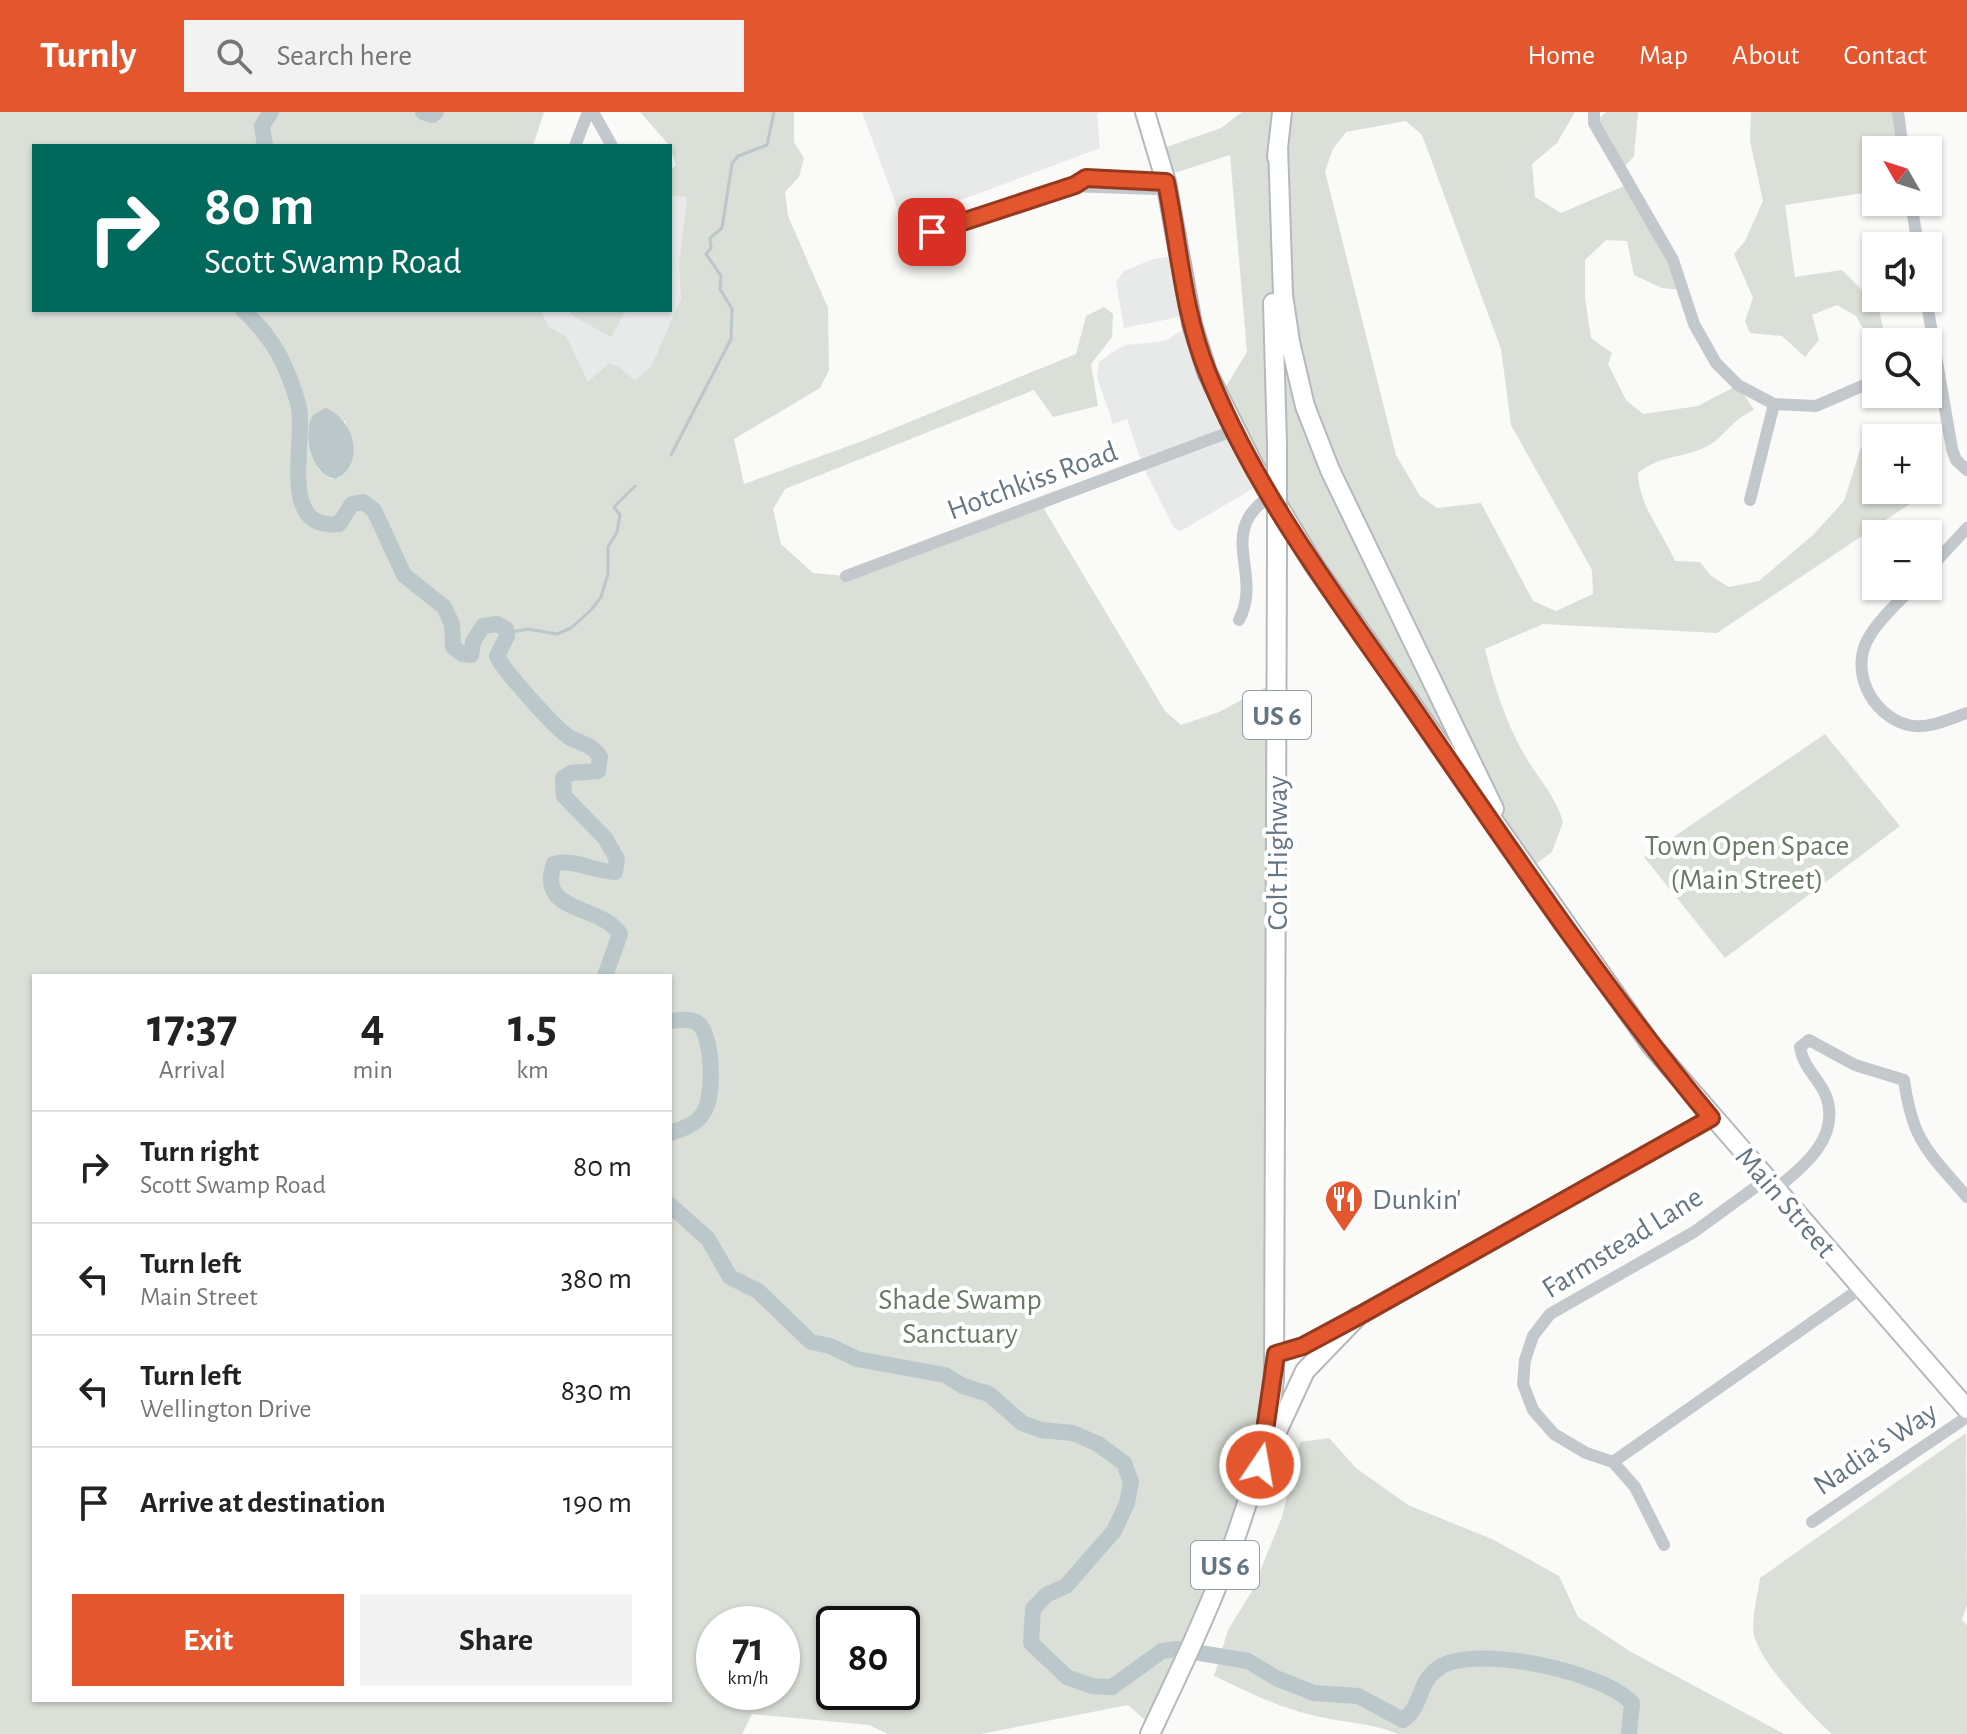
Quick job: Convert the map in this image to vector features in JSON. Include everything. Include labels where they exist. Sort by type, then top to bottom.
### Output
[{"type":"highway","name":"Main Street","points":[[1145,112],[1166,182],[1192,324],[1207,372],[1272,495],[1342,607],[1634,1023],[1711,1118],[1772,1183],[1967,1409]]},
{"type":"highway","name":"Colt Highway","points":[[1276,1354],[1277,444],[1272,227],[1282,112]]},
{"type":"highway","points":[[1278,146],[1279,246],[1285,318],[1312,426],[1463,746],[1527,871]]},
{"type":"highway","points":[[1252,1494],[1296,1387],[1316,1356],[1357,1317]]},
{"type":"highway","name":"US 6","points":[[1150,1734],[1195,1635],[1252,1494],[1266,1433],[1276,1354]]},
{"type":"main road","points":[[1276,1354],[1303,1346],[1357,1317],[1711,1118]]},
{"type":"street","points":[[576,144],[591,112]]},
{"type":"street","points":[[591,112],[611,144]]},
{"type":"street","points":[[1594,112],[1594,123],[1673,260],[1694,324],[1716,363],[1738,385],[1774,404],[1816,406],[1862,386]]},
{"type":"street","points":[[1898,112],[1901,136]]},
{"type":"street","points":[[909,240],[1075,185],[1131,190],[1155,189],[1166,182]]},
{"type":"street","points":[[1750,500],[1774,404]]},
{"type":"street","points":[[1942,405],[1956,460],[1967,470]]},
{"type":"street","name":"Hotchkiss Road","points":[[846,576],[1235,430]]},
{"type":"street","points":[[1239,620],[1247,594],[1242,544],[1244,522],[1258,504],[1272,495]]},
{"type":"street","points":[[1942,555],[1967,528]]},
{"type":"street","points":[[1902,600],[1868,639],[1861,666],[1865,690],[1883,712],[1908,725],[1936,724],[1967,713]]},
{"type":"street","name":"Farmstead Lane","points":[[1664,1545],[1635,1487],[1613,1462],[1586,1453],[1554,1434],[1533,1410],[1523,1384],[1525,1360],[1533,1336],[1550,1314],[1806,1165],[1822,1143],[1830,1117],[1826,1095],[1802,1062],[1800,1047],[1809,1040],[1855,1065],[1904,1080],[1910,1122],[1920,1141],[1967,1197]]},
{"type":"street","points":[[1613,1462],[1861,1288]]},
{"type":"street","name":"Nadia's Way","points":[[1812,1522],[1967,1417]]},
{"type":"shaded area","points":[[862,112],[1100,112],[1097,114],[1100,148],[975,195],[901,218]]},
{"type":"shaded area","points":[[672,194],[687,197],[679,264],[681,299],[659,352],[652,365],[635,382],[618,366],[588,382],[567,337],[548,326],[542,312],[672,312]]},
{"type":"shaded area","points":[[1180,255],[1190,315],[1124,328],[1116,282],[1124,271],[1153,259]]},
{"type":"shaded area","points":[[1192,324],[1264,482],[1181,531],[1174,528],[1143,467],[1127,419],[1113,424],[1097,377],[1099,362],[1111,353],[1126,345],[1165,341]]},
{"type":"shaded area","points":[[325,408],[343,421],[353,442],[351,463],[335,479],[320,470],[309,444],[312,416]]},
{"type":"green space","name":"Shade Swamp Sanctuary","points":[[0,112],[544,112],[534,144],[32,144],[32,312],[542,312],[548,326],[567,337],[588,382],[608,364],[618,366],[635,381],[652,365],[681,299],[679,264],[687,197],[672,195],[672,168],[676,165],[672,144],[668,144],[640,112],[794,112],[794,142],[804,158],[799,177],[785,192],[788,216],[828,308],[829,370],[820,388],[734,439],[744,484],[865,440],[1076,354],[1086,316],[1104,307],[1113,314],[1112,337],[1091,364],[1098,406],[1053,417],[1034,390],[785,489],[773,509],[781,544],[813,573],[846,576],[1041,504],[1165,711],[1181,725],[1219,712],[1277,681],[1266,1433],[1153,1727],[1128,1705],[981,1734],[888,1734],[869,1725],[752,1714],[742,1734],[0,1734]],"holes":[[[345,420],[353,453],[339,478],[331,479],[319,470],[312,455]]]},
{"type":"green space","points":[[1242,112],[1575,112],[1557,143],[1532,164],[1535,197],[1561,213],[1629,184],[1682,290],[1662,288],[1634,275],[1627,241],[1606,240],[1585,260],[1585,298],[1591,338],[1612,353],[1608,364],[1626,400],[1643,414],[1698,406],[1738,385],[1754,410],[1705,447],[1658,462],[1638,473],[1642,496],[1675,561],[1700,562],[1711,576],[1729,587],[1759,581],[1813,535],[1844,501],[1861,447],[1862,504],[1910,504],[1886,520],[1862,520],[1862,536],[1717,633],[1543,624],[1485,649],[1512,731],[1563,822],[1552,852],[1527,871],[1342,607],[1219,398],[1247,352],[1230,155],[1165,176],[1158,150],[1221,128]],"holes":[[[1406,121],[1422,135],[1501,349],[1511,425],[1592,570],[1593,594],[1556,611],[1533,601],[1481,503],[1437,508],[1420,496],[1396,455],[1325,171],[1333,149],[1346,132]]]},
{"type":"green space","points":[[1606,112],[1638,112],[1634,156],[1621,171],[1594,123]]},
{"type":"green space","points":[[1751,112],[1898,112],[1901,136],[1862,136],[1862,193],[1785,205],[1795,277],[1842,270],[1862,290],[1862,312],[1879,312],[1883,328],[1863,328],[1856,316],[1837,305],[1812,315],[1819,340],[1805,357],[1782,336],[1750,333],[1745,321],[1753,298],[1734,254],[1745,241],[1763,201],[1750,141]]},
{"type":"green space","points":[[571,312],[625,312],[611,337]]},
{"type":"green space","name":"Town Open Space (Main Street)","points":[[1825,734],[1900,826],[1725,958],[1644,857]]},
{"type":"green space","points":[[1966,1433],[1967,1605],[1962,1620],[1967,1625],[1967,1734],[1832,1734],[1787,1688],[1758,1647],[1753,1622],[1760,1578]]},
{"type":"green space","points":[[1329,1438],[1356,1468],[1408,1505],[1494,1540],[1559,1576],[1578,1617],[1631,1652],[1784,1734],[1398,1734],[1299,1712],[1214,1676],[1228,1630],[1252,1591],[1282,1517],[1300,1442]]},
{"type":"waterway","points":[[265,144],[262,126],[271,112]]},
{"type":"waterway","points":[[423,112],[432,115],[436,112]]},
{"type":"waterway","points":[[671,455],[731,339],[732,309],[720,289],[721,276],[706,254],[711,248],[710,238],[722,228],[732,164],[738,156],[767,145],[774,112]]},
{"type":"waterway","points":[[245,312],[278,352],[298,403],[298,479],[307,513],[319,522],[339,524],[352,504],[363,502],[374,510],[404,575],[444,607],[452,624],[453,647],[462,654],[471,655],[473,642],[483,626],[497,624],[506,629],[507,636],[497,656],[502,663],[530,699],[562,732],[590,747],[600,757],[598,771],[571,773],[563,778],[564,796],[605,838],[617,859],[615,872],[562,863],[554,864],[551,880],[554,892],[562,900],[611,924],[620,934],[606,974]]},
{"type":"waterway","points":[[506,633],[528,629],[557,634],[571,628],[591,610],[601,597],[608,574],[608,547],[617,532],[620,515],[614,507],[635,486]]},
{"type":"waterway","points":[[672,1021],[689,1020],[700,1025],[708,1044],[711,1070],[709,1096],[702,1115],[692,1124],[672,1132]]},
{"type":"waterway","points":[[672,1207],[708,1239],[730,1277],[758,1291],[811,1342],[830,1346],[857,1359],[945,1375],[963,1386],[989,1394],[1022,1423],[1041,1430],[1073,1433],[1098,1444],[1124,1463],[1131,1482],[1127,1503],[1114,1531],[1066,1586],[1046,1595],[1033,1609],[1031,1643],[1067,1677],[1092,1686],[1112,1687],[1162,1651],[1176,1649],[1248,1661],[1276,1678],[1314,1693],[1358,1696],[1403,1720],[1414,1708],[1427,1680],[1440,1667],[1458,1661],[1510,1660],[1569,1672],[1617,1692],[1632,1703],[1629,1734]]},
{"type":"place","name":"Dunkin'","points":[[1344,1233]]},
{"type":"route","points":[[932,232],[1000,207],[1075,185],[1086,178],[1166,182],[1198,346],[1219,398],[1253,464],[1342,607],[1592,965],[1665,1063],[1711,1118],[1357,1317],[1303,1346],[1276,1354],[1271,1406],[1260,1465]]}]
